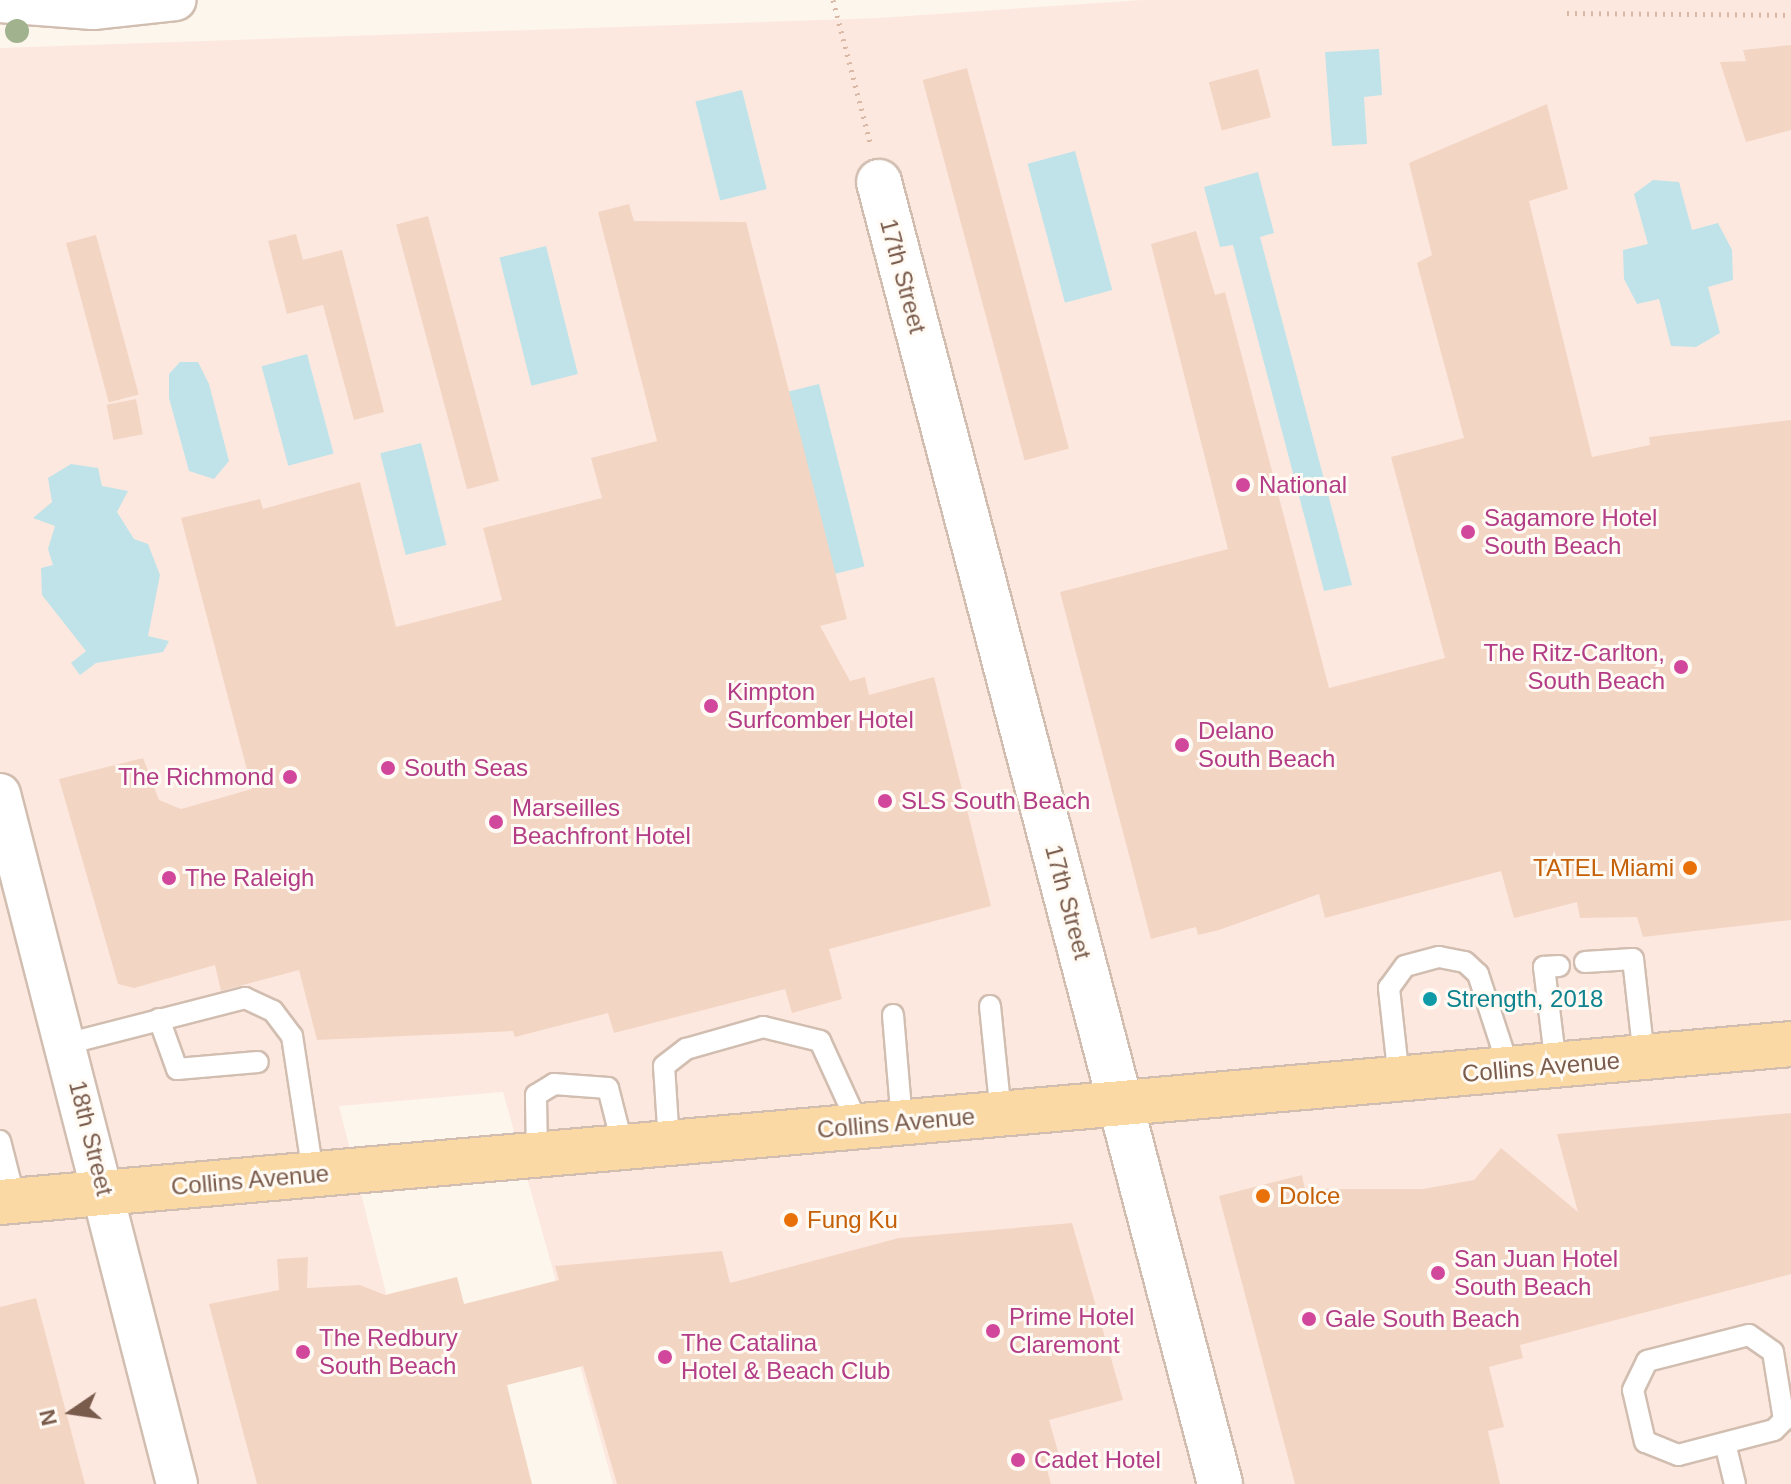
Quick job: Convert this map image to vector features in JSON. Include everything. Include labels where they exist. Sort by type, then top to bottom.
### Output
[{"type":"main road","name":"Collins Avenue","points":[[8,1201],[1791,1044]]},
{"type":"street","points":[[0,2],[93,9],[176,0]]},
{"type":"street","name":"17th Street","points":[[879,182],[1220,1484]]},
{"type":"street","name":"18th Street","points":[[0,794],[105,1192],[177,1484]]},
{"type":"lane","points":[[1399,1079],[1389,988],[1405,966],[1439,957],[1465,962],[1478,974],[1509,1069]]},
{"type":"lane","points":[[1585,962],[1633,959],[1644,1057]]},
{"type":"lane","points":[[1556,1066],[1544,967],[1559,966]]},
{"type":"lane","points":[[66,1044],[245,998],[273,1011],[292,1036],[313,1174]]},
{"type":"lane","points":[[990,1006],[1001,1114]]},
{"type":"lane","points":[[893,1015],[902,1123]]},
{"type":"lane","points":[[159,1019],[177,1069],[258,1062]]},
{"type":"lane","points":[[669,1143],[664,1066],[686,1049],[763,1027],[820,1041],[859,1126]]},
{"type":"lane","points":[[537,1155],[536,1095],[554,1084],[608,1088],[623,1147]]},
{"type":"lane","points":[[0,1141],[8,1201]]},
{"type":"lane","points":[[1749,1335],[1763,1341],[1773,1352],[1784,1420],[1774,1430],[1725,1443],[1659,1453],[1645,1442],[1635,1374],[1662,1358],[1749,1335]]},
{"type":"lane","points":[[1725,1443],[1735,1484]]},
{"type":"path","points":[[833,0],[867,127]]},
{"type":"path","points":[[1567,13],[1791,15]]},
{"type":"shaded area","points":[[1142,0],[1791,0],[1791,1484],[613,1484],[503,1092],[339,1106],[434,1484],[0,1484],[0,48],[878,18]]},
{"type":"water","points":[[1379,49],[1382,95],[1364,97],[1367,144],[1332,146],[1325,52]]},
{"type":"water","points":[[742,90],[767,189],[720,201],[695,102]]},
{"type":"water","points":[[1075,151],[1112,290],[1065,303],[1028,164]]},
{"type":"water","points":[[1258,172],[1274,233],[1260,237],[1352,585],[1324,591],[1233,245],[1220,247],[1204,187]]},
{"type":"water","points":[[1653,180],[1679,182],[1692,230],[1718,223],[1732,250],[1733,280],[1708,287],[1720,333],[1696,347],[1671,346],[1659,299],[1637,304],[1624,279],[1623,250],[1648,244],[1634,194]]},
{"type":"water","points":[[546,246],[578,374],[531,386],[499,258]]},
{"type":"water","points":[[307,354],[334,453],[288,466],[262,366]]},
{"type":"water","points":[[180,362],[198,362],[209,384],[229,461],[214,479],[189,471],[169,398],[169,374]]},
{"type":"water","points":[[819,384],[864,566],[833,574],[788,392]]},
{"type":"water","points":[[421,443],[446,545],[406,555],[380,453]]},
{"type":"water","points":[[71,464],[98,468],[102,486],[128,491],[117,512],[134,539],[148,544],[160,575],[148,636],[169,641],[163,652],[96,663],[80,675],[71,663],[86,651],[42,595],[41,568],[53,565],[48,549],[55,526],[33,518],[52,502],[48,478]]},
{"type":"building","points":[[1791,45],[1791,130],[1746,142],[1720,62],[1746,61],[1743,50]]},
{"type":"building","points":[[967,68],[1069,449],[1025,460],[923,80]]},
{"type":"building","points":[[1258,69],[1271,117],[1222,130],[1209,82]]},
{"type":"building","points":[[1547,104],[1568,189],[1529,201],[1592,457],[1650,445],[1649,437],[1791,420],[1791,920],[1643,937],[1637,917],[1580,918],[1577,902],[1514,918],[1501,871],[1325,918],[1319,894],[1219,930],[1198,935],[1196,927],[1151,939],[1060,592],[1228,549],[1151,244],[1196,231],[1215,295],[1225,292],[1329,688],[1445,658],[1391,457],[1464,438],[1417,263],[1432,255],[1409,163]]},
{"type":"building","points":[[629,204],[634,221],[746,222],[847,619],[820,626],[850,681],[865,677],[869,695],[934,677],[991,906],[829,949],[842,999],[792,1013],[785,989],[614,1033],[608,1013],[515,1037],[513,1031],[317,1040],[299,970],[221,991],[215,965],[134,988],[118,984],[59,779],[143,758],[159,800],[181,809],[252,789],[181,518],[260,499],[263,509],[360,482],[396,627],[502,600],[483,528],[602,498],[591,458],[657,441],[598,212]]},
{"type":"building","points":[[428,216],[499,481],[467,489],[396,225]]},
{"type":"building","points":[[296,234],[303,260],[342,250],[384,412],[354,420],[323,305],[287,314],[268,241]]},
{"type":"building","points":[[96,235],[139,394],[109,402],[66,243]]},
{"type":"building","points":[[136,399],[143,434],[113,440],[107,405]]},
{"type":"building","points":[[1791,1113],[1791,1274],[1520,1345],[1523,1358],[1489,1367],[1504,1427],[1488,1431],[1500,1484],[1295,1484],[1219,1196],[1302,1175],[1305,1189],[1423,1189],[1474,1180],[1501,1148],[1578,1212],[1557,1134]]},
{"type":"building","points":[[1072,1223],[1123,1400],[1049,1420],[1061,1462],[1046,1466],[1051,1484],[617,1484],[583,1366],[507,1385],[532,1484],[257,1484],[209,1304],[279,1290],[277,1259],[308,1257],[307,1288],[360,1285],[385,1295],[457,1277],[464,1304],[559,1280],[555,1266],[722,1251],[730,1283],[899,1238]]},
{"type":"building","points":[[36,1298],[85,1484],[0,1484],[0,1307]]},
{"type":"place","name":"National","points":[[1243,485]]},
{"type":"place","name":"Sagamore Hotel South Beach","points":[[1468,532]]},
{"type":"place","name":"The Ritz-Carlton, South Beach","points":[[1681,667]]},
{"type":"place","name":"Kimpton Surfcomber Hotel","points":[[711,706]]},
{"type":"place","name":"Delano South Beach","points":[[1182,745]]},
{"type":"place","name":"South Seas","points":[[388,768]]},
{"type":"place","name":"The Richmond","points":[[290,777]]},
{"type":"place","name":"SLS South Beach","points":[[885,801]]},
{"type":"place","name":"Marseilles Beachfront Hotel","points":[[496,822]]},
{"type":"place","name":"TATEL Miami","points":[[1690,868]]},
{"type":"place","name":"The Raleigh","points":[[169,878]]},
{"type":"place","name":"Strength, 2018","points":[[1430,999]]},
{"type":"place","name":"Dolce","points":[[1263,1196]]},
{"type":"place","name":"Fung Ku","points":[[791,1220]]},
{"type":"place","name":"San Juan Hotel South Beach","points":[[1438,1273]]},
{"type":"place","name":"Gale South Beach","points":[[1309,1319]]},
{"type":"place","name":"Prime Hotel Claremont","points":[[993,1331]]},
{"type":"place","name":"The Redbury South Beach","points":[[303,1352]]},
{"type":"place","name":"The Catalina Hotel & Beach Club","points":[[665,1357]]},
{"type":"place","name":"Cadet Hotel","points":[[1018,1460]]}]
